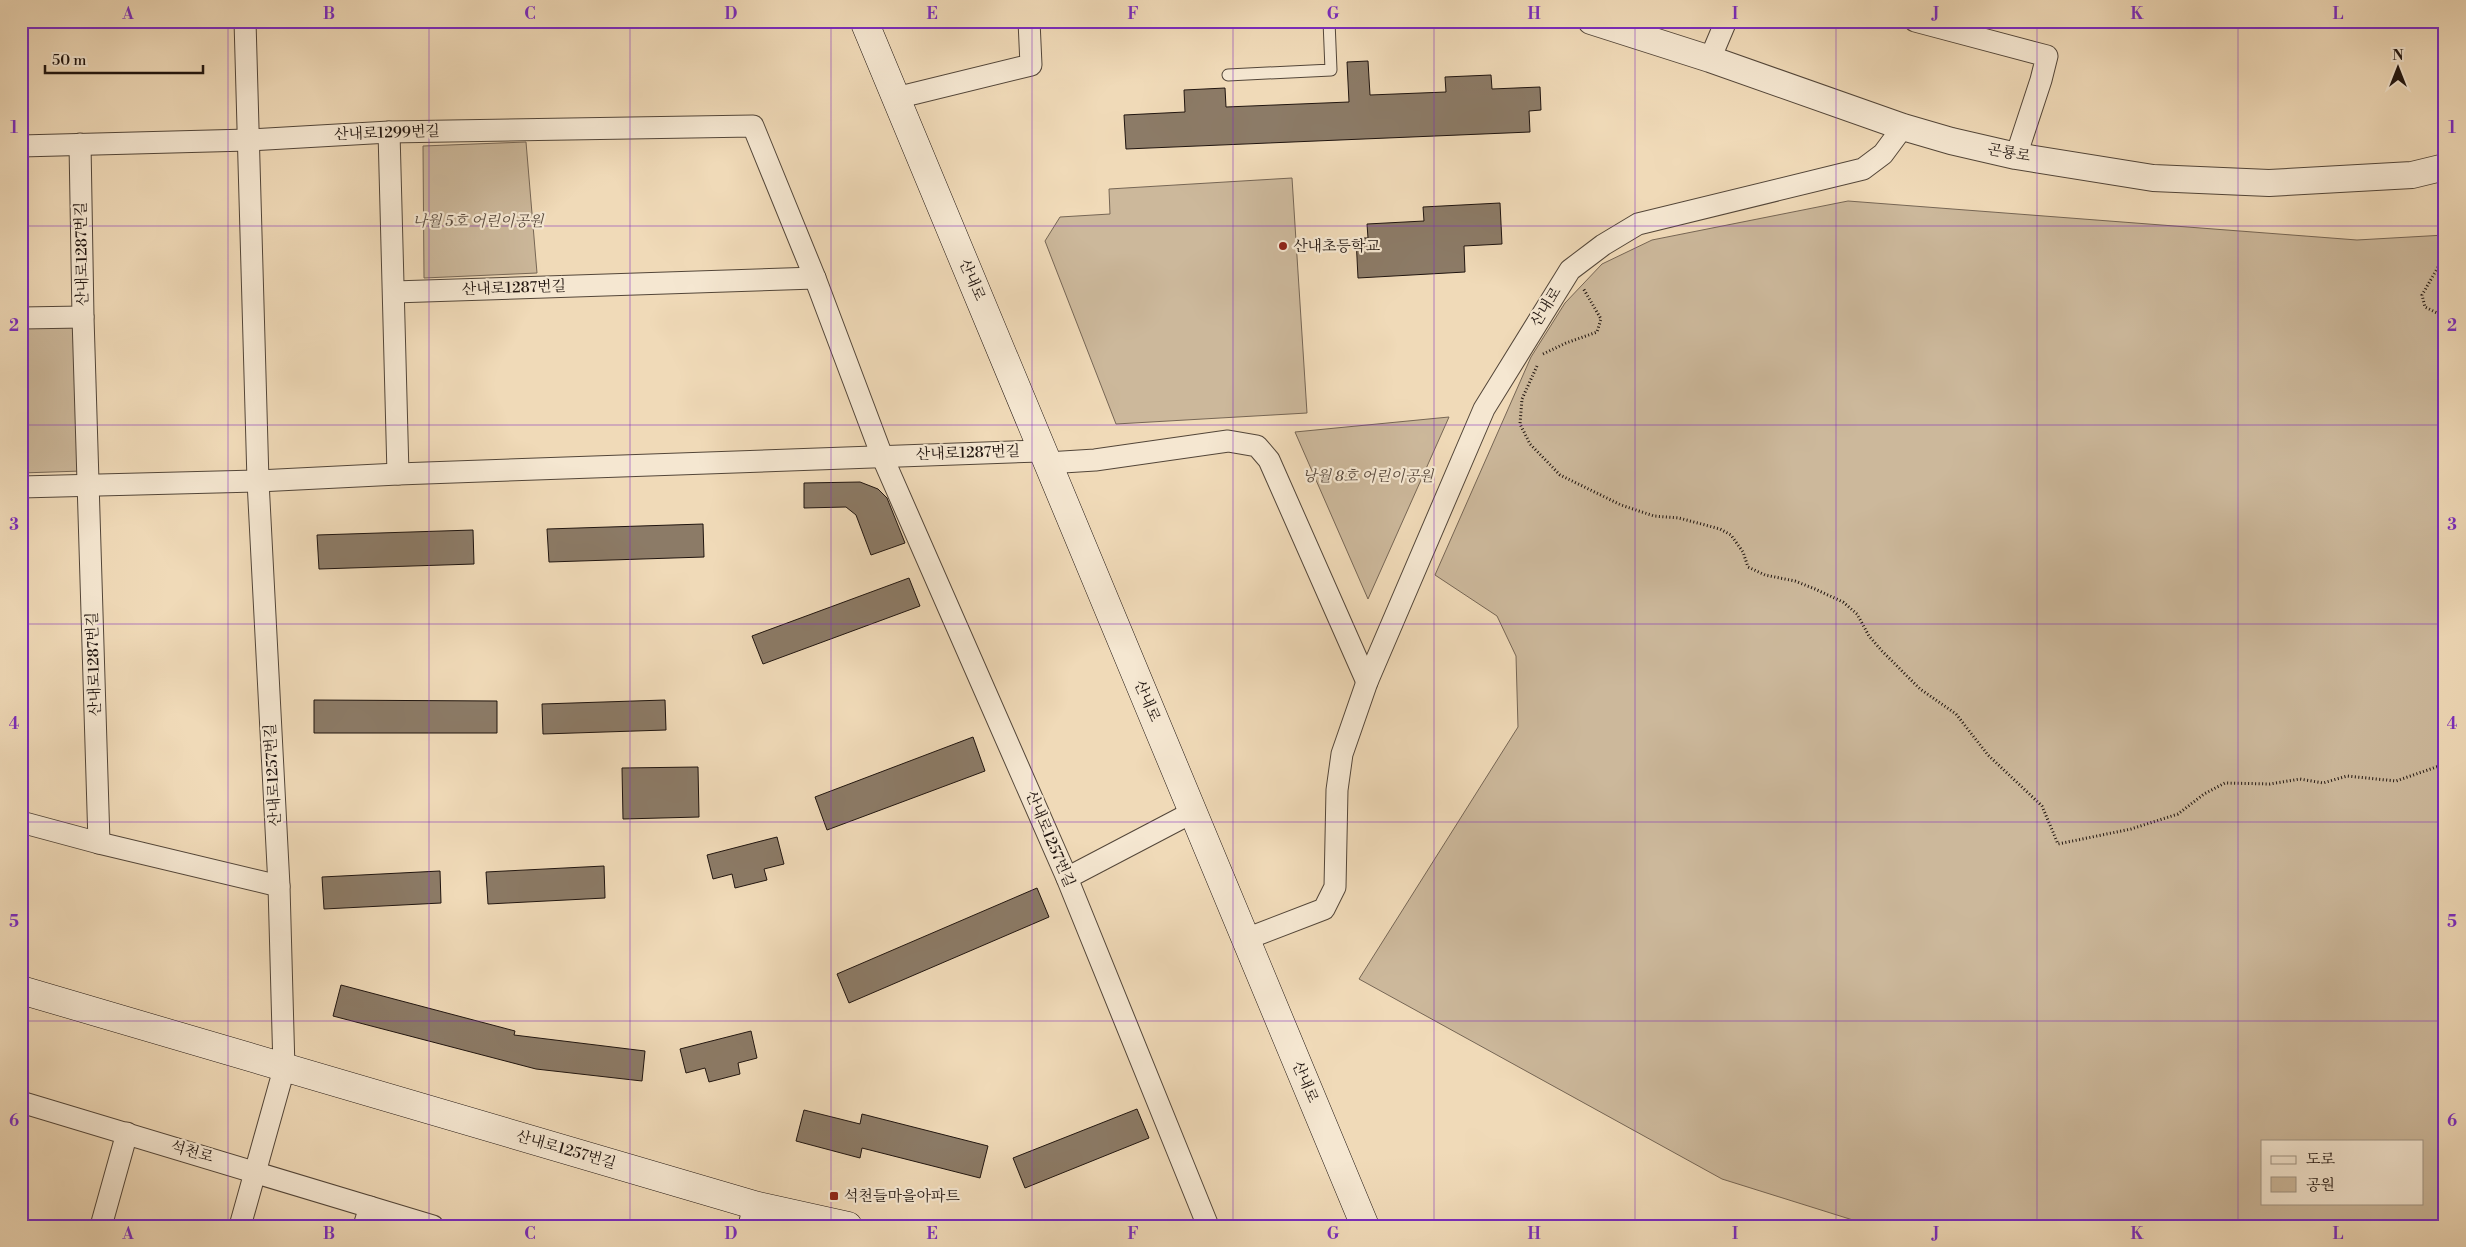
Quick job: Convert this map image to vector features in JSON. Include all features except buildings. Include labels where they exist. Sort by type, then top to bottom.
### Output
[{"type":"main road","name":"산내로","points":[[864,21],[1364,1226]]},
{"type":"main road","name":"산내로1257번길","points":[[21,990],[284,1069],[751,1215],[848,1226]]},
{"type":"street","points":[[245,21],[258,481]]},
{"type":"street","points":[[896,98],[1031,65],[1030,21]]},
{"type":"street","name":"곤룡로","points":[[1591,21],[1710,59],[1903,127],[1951,141],[2016,156],[2154,178],[2269,183],[2412,175],[2445,167]]},
{"type":"street","points":[[1710,59],[1726,21]]},
{"type":"street","points":[[1920,22],[2047,56],[2016,156]]},
{"type":"street","name":"산내로1299번길","points":[[21,146],[248,140],[389,132],[753,126],[816,278]]},
{"type":"street","name":"산내로","points":[[1246,939],[1324,909],[1332,894],[1335,887],[1337,790],[1342,754],[1367,682],[1484,409],[1570,270],[1603,244],[1638,224],[1863,169],[1883,154],[1903,127]]},
{"type":"street","points":[[389,132],[398,474]]},
{"type":"street","name":"산내로1287번길","points":[[80,144],[83,317],[99,843]]},
{"type":"street","points":[[816,278],[882,456]]},
{"type":"street","name":"산내로1287번길","points":[[394,292],[816,278]]},
{"type":"street","points":[[21,318],[83,317]]},
{"type":"street","points":[[1048,463],[1095,460],[1228,442],[1258,446],[1269,460],[1367,682]]},
{"type":"street","name":"산내로1287번길","points":[[21,487],[258,481],[398,474],[1040,451],[1048,463]]},
{"type":"street","name":"산내로1257번길","points":[[882,456],[1067,878],[1208,1226]]},
{"type":"street","name":"산내로1257번길","points":[[258,481],[279,886],[284,1069]]},
{"type":"street","points":[[1067,878],[1192,812]]},
{"type":"street","points":[[21,822],[99,843],[279,886]]},
{"type":"street","points":[[240,1226],[284,1069]]},
{"type":"street","name":"석천로","points":[[21,1102],[256,1171],[367,1216],[433,1226]]},
{"type":"street","points":[[101,1226],[128,1133]]},
{"type":"lane","points":[[1228,75],[1331,70],[1329,21]]},
{"type":"path","points":[[2445,255],[2422,296],[2425,307],[2445,317]]},
{"type":"path","points":[[1541,355],[1566,343],[1597,332],[1601,319],[1584,289],[1570,270]]},
{"type":"path","points":[[1539,362],[1522,399],[1520,424],[1530,444],[1560,475],[1621,505],[1654,516],[1679,518],[1720,529],[1731,534],[1742,552],[1748,567],[1765,575],[1795,581],[1843,602],[1857,614],[1869,636],[1882,651],[1920,689],[1956,714],[1988,755],[2042,806],[2058,844],[2131,829],[2178,814],[2204,794],[2225,783],[2270,784],[2300,778],[2323,783],[2347,776],[2396,781],[2445,764]]},
{"type":"green space","name":"나월 5호 어린이공원","points":[[526,142],[537,273],[424,278],[423,146]]},
{"type":"green space","points":[[1292,178],[1307,413],[1116,424],[1045,241],[1060,217],[1110,214],[1109,189]]},
{"type":"green space","points":[[1848,201],[2357,240],[2445,235],[2445,1226],[1872,1226],[1722,1179],[1359,979],[1518,727],[1516,656],[1497,616],[1435,575],[1531,357],[1565,303],[1602,264],[1652,240]]},
{"type":"green space","points":[[78,321],[82,471],[21,473],[21,322]]},
{"type":"green space","name":"낭월 8호 어린이공원","points":[[1449,417],[1368,599],[1295,432]]},
{"type":"place","name":"산내초등학교","points":[[1283,246]]},
{"type":"place","name":"석천들마을아파트","points":[[834,1196]]}]
